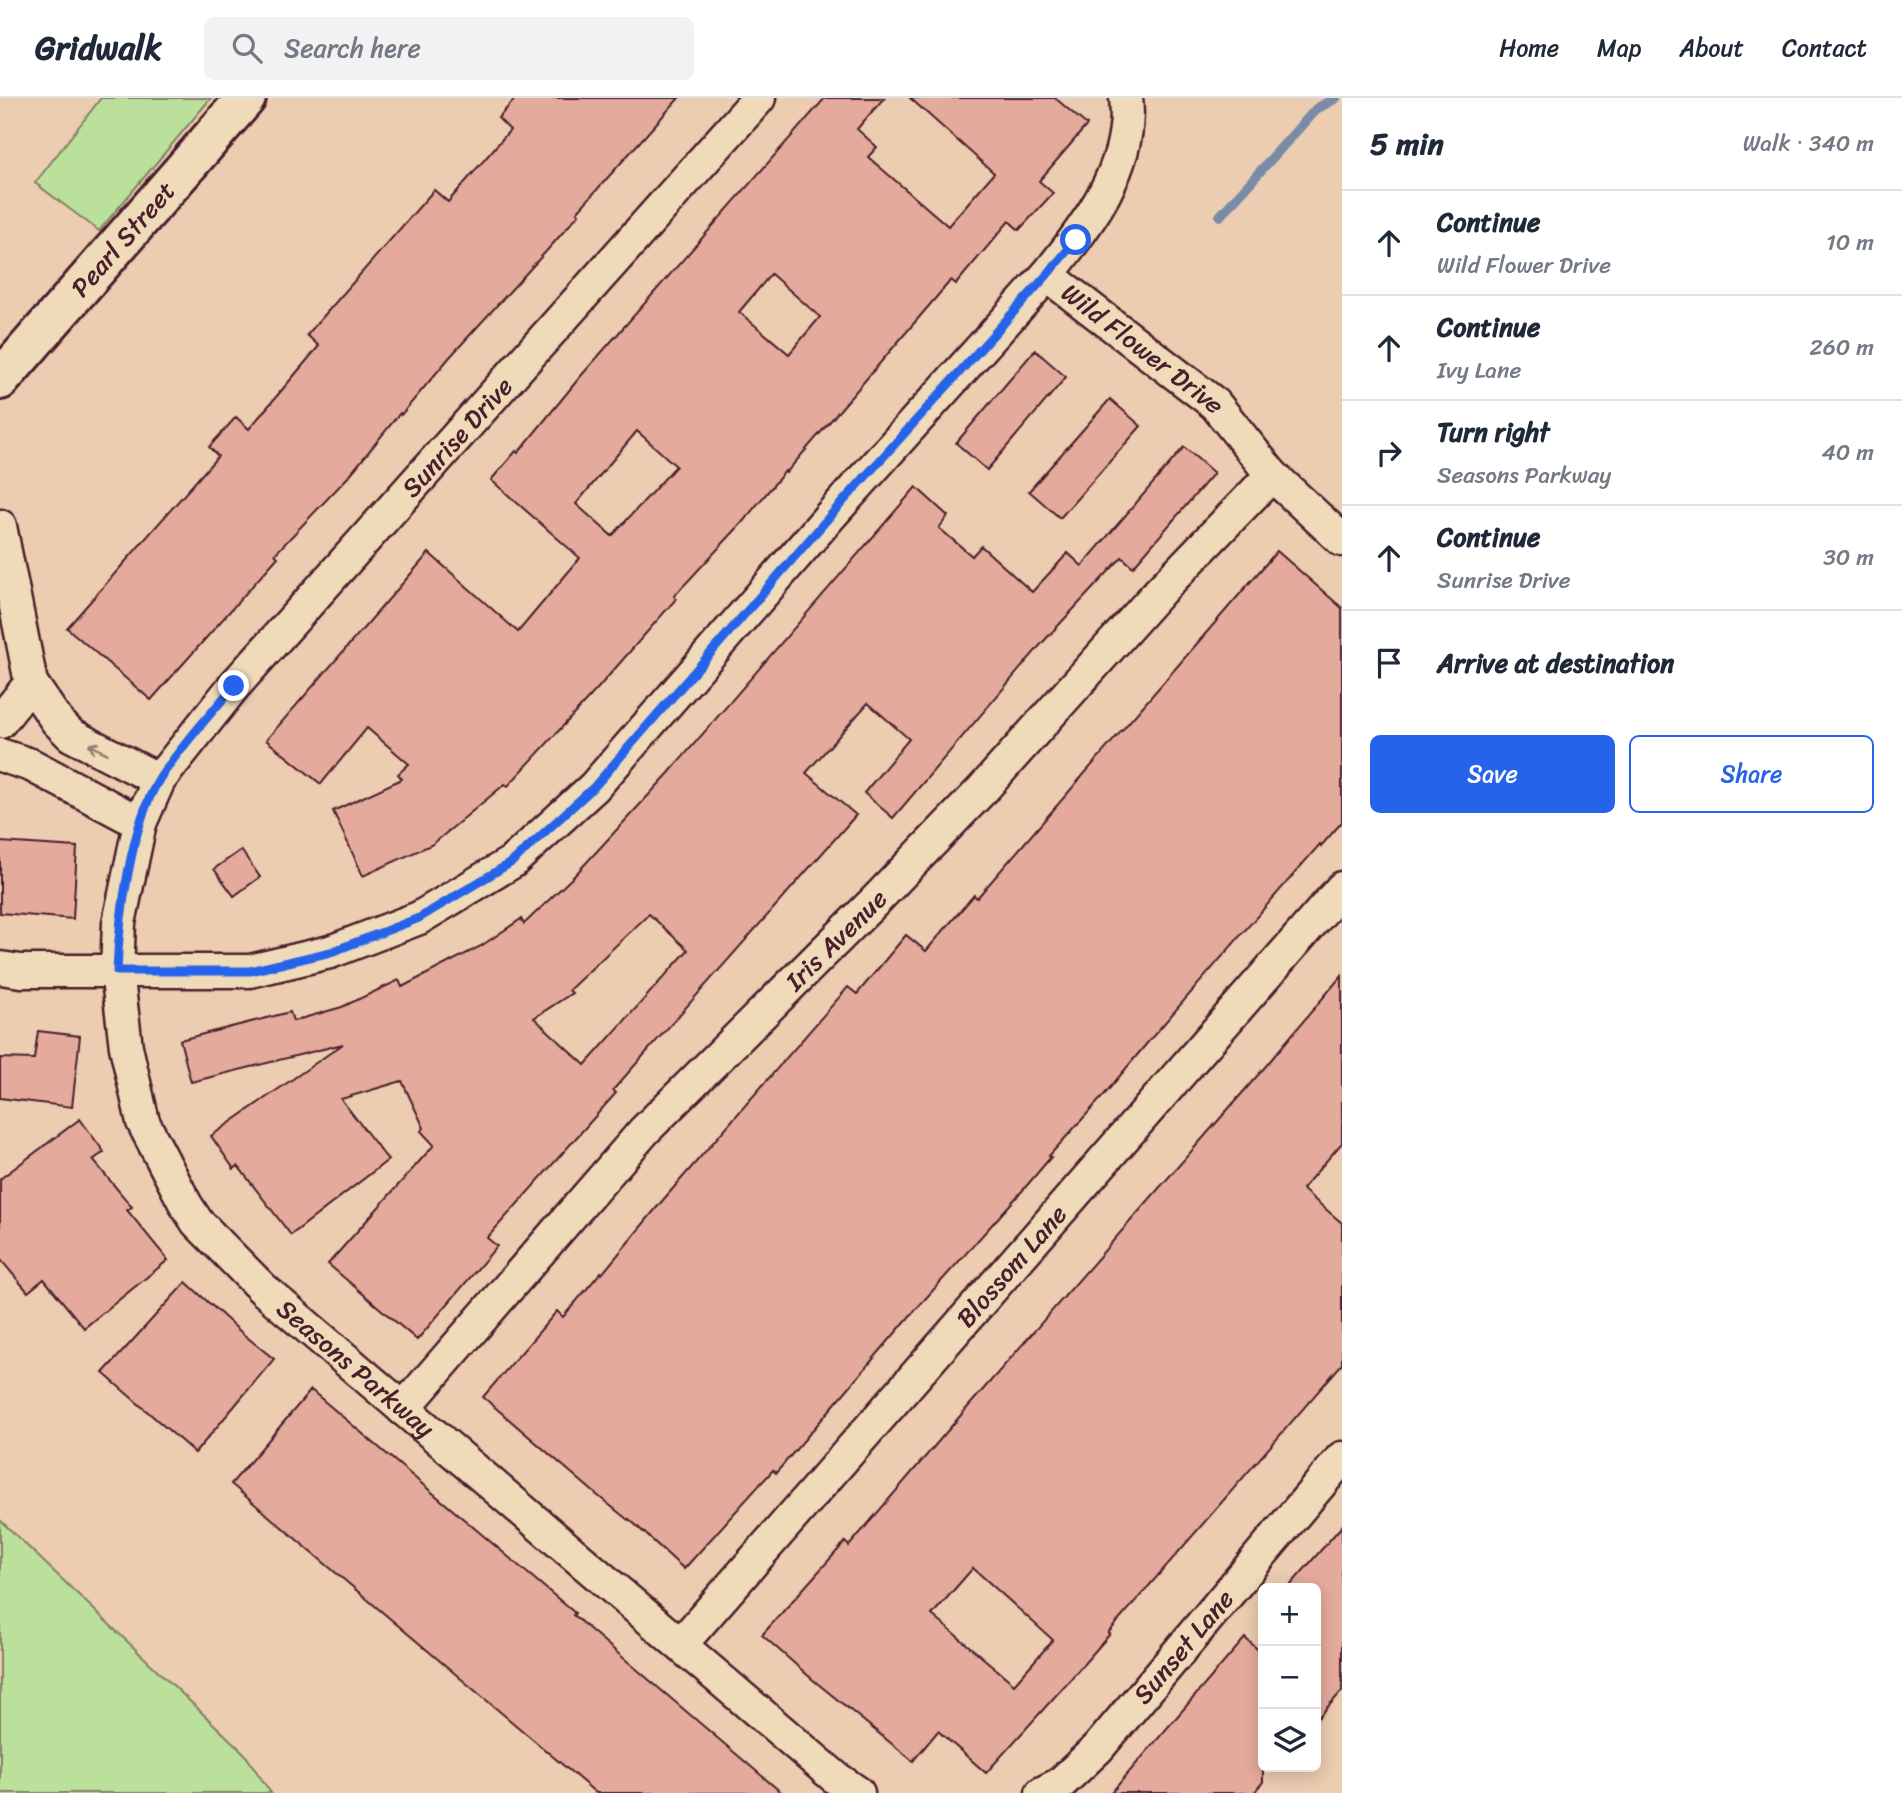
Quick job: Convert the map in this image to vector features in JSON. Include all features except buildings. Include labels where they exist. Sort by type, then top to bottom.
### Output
[{"type":"street","name":"Pearl Street","points":[[0,380],[246,98]]},
{"type":"street","name":"Sunrise Drive","points":[[150,801],[234,686],[759,98]]},
{"type":"street","name":"Wild Flower Drive","points":[[1126,98],[1129,119],[1124,149],[1105,192],[1076,240],[1047,275],[1215,404],[1272,475],[1342,540]]},
{"type":"street","points":[[0,968],[21,971],[250,971],[331,952],[419,918],[512,862],[594,787],[830,516],[1047,275]]},
{"type":"street","name":"Iris Avenue","points":[[403,1409],[644,1131],[954,819],[1159,592],[1272,475]]},
{"type":"street","points":[[0,526],[31,682],[57,721],[71,735],[150,801]]},
{"type":"street","points":[[0,722],[31,682]]},
{"type":"street","points":[[0,755],[150,801]]},
{"type":"street","name":"Seasons Parkway","points":[[150,801],[119,923],[117,971],[126,1046],[144,1122],[197,1222],[263,1289],[836,1778],[858,1793]]},
{"type":"street","name":"Blossom Lane","points":[[681,1644],[1342,888]]},
{"type":"street","name":"Sunset Lane","points":[[1042,1793],[1060,1784],[1098,1748],[1342,1458]]},
{"type":"green space","points":[[101,98],[211,98],[99,231],[35,183]]},
{"type":"green space","points":[[0,1520],[244,1753],[271,1793],[0,1793]]},
{"type":"waterway","points":[[1220,216],[1316,109],[1336,98]]},
{"type":"route","points":[[234,686],[159,780],[140,823],[119,923],[117,971],[250,971],[331,952],[419,918],[512,862],[594,787],[1076,240]]}]
